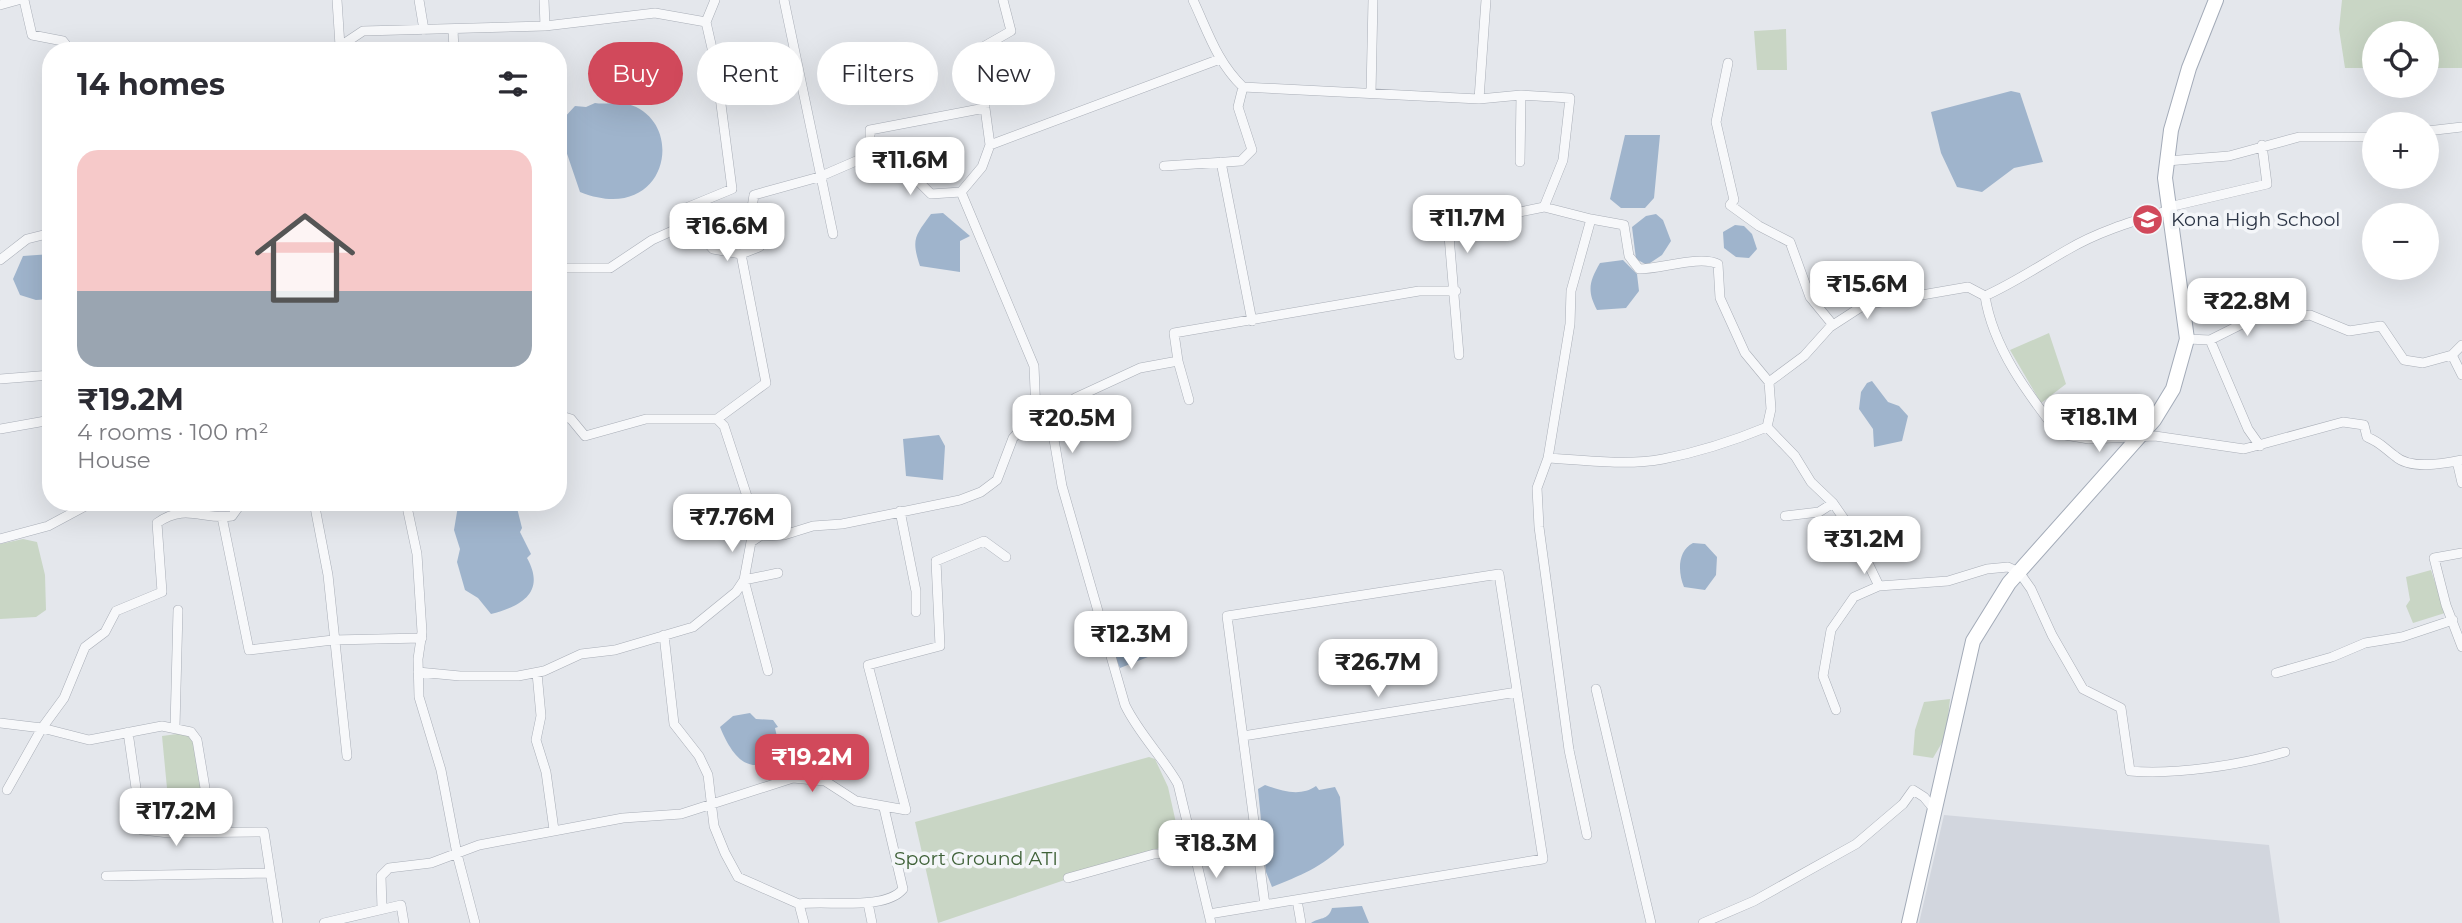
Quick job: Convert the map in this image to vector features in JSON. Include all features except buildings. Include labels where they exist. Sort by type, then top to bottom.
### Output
[{"type":"main road","points":[[1909,923],[1973,641],[2019,572],[2140,436],[2173,389],[2187,339],[2165,178],[2171,130],[2189,68],[2216,0]]},
{"type":"street","points":[[0,5],[18,0]]},
{"type":"street","points":[[24,0],[32,35],[64,42]]},
{"type":"street","points":[[337,0],[337,42]]},
{"type":"street","points":[[419,0],[424,30]]},
{"type":"street","points":[[544,0],[545,26]]},
{"type":"street","points":[[715,0],[706,22],[716,65],[732,189],[686,208],[690,223],[713,249],[741,254],[759,247],[751,214],[754,195],[819,177],[870,155],[900,163],[931,194],[961,192],[982,167],[990,145],[985,108],[983,47],[1011,30],[1003,0]]},
{"type":"street","points":[[784,0],[833,234]]},
{"type":"street","points":[[1194,0],[1220,59],[1243,87],[1479,99],[1521,95],[1570,98],[1563,160],[1544,207]]},
{"type":"street","points":[[1371,93],[1373,0]]},
{"type":"street","points":[[1479,99],[1486,0]]},
{"type":"street","points":[[347,42],[363,31],[545,26],[655,13],[706,22]]},
{"type":"street","points":[[453,29],[454,42]]},
{"type":"street","points":[[990,145],[1220,59]]},
{"type":"street","points":[[1728,63],[1716,122],[1734,200],[1730,205],[1759,226],[1790,242],[1810,297],[1833,325]]},
{"type":"street","points":[[1164,166],[1241,162],[1252,150],[1238,107],[1243,87]]},
{"type":"street","points":[[1520,162],[1521,95]]},
{"type":"street","points":[[870,155],[870,130],[985,108]]},
{"type":"street","points":[[2439,130],[2462,127]]},
{"type":"street","points":[[2167,161],[2229,156],[2299,137],[2362,137]]},
{"type":"street","points":[[1985,296],[2023,279],[2067,249],[2116,226],[2169,209],[2267,184],[2262,145]]},
{"type":"street","points":[[1221,162],[1252,321]]},
{"type":"street","points":[[961,192],[1034,366],[1036,414],[1052,429],[1062,486],[1125,705],[1136,727],[1166,764],[1178,784],[1210,919],[1265,905],[1543,859],[1499,574],[1227,616],[1265,905]]},
{"type":"street","points":[[1461,216],[1515,213],[1544,207],[1624,225],[1629,256],[1639,269],[1660,269],[1698,261],[1718,264],[1720,298],[1745,353],[1769,382],[1771,409],[1767,427]]},
{"type":"street","points":[[1587,835],[1569,750],[1539,527],[1537,488],[1548,458],[1570,324],[1571,291],[1591,219]]},
{"type":"street","points":[[567,268],[610,268],[652,240],[690,223]]},
{"type":"street","points":[[1448,224],[1456,291],[1459,355]]},
{"type":"street","points":[[0,260],[27,239],[42,235]]},
{"type":"street","points":[[567,418],[585,436],[646,419],[716,419],[765,383],[741,254]]},
{"type":"street","points":[[1769,382],[1804,356],[1833,325],[1864,305],[1968,287],[1985,296],[2003,349],[2031,398],[2059,434],[2089,439],[2155,436],[2236,449],[2260,446],[2304,430],[2343,422],[2364,425],[2367,437],[2382,443],[2396,458],[2406,463],[2459,461],[2462,482]]},
{"type":"street","points":[[1189,400],[1178,361],[1174,333],[1419,291],[1456,291]]},
{"type":"street","points":[[2187,339],[2210,340],[2250,320],[2267,315],[2310,315],[2349,331],[2381,326],[2404,360],[2423,363],[2452,355],[2462,345]]},
{"type":"street","points":[[2210,340],[2248,429],[2260,446]]},
{"type":"street","points":[[2452,355],[2462,375]]},
{"type":"street","points":[[1052,429],[1069,420],[1075,398],[1140,368],[1178,361]]},
{"type":"street","points":[[0,379],[42,376]]},
{"type":"street","points":[[418,672],[460,676],[537,673],[581,654],[615,650],[693,627],[736,592],[744,580],[751,542],[760,536],[784,535],[813,526],[842,524],[960,500],[981,492],[997,480],[1013,438],[1036,414]]},
{"type":"street","points":[[716,419],[724,426],[760,536]]},
{"type":"street","points":[[0,429],[42,422]]},
{"type":"street","points":[[1548,458],[1632,461],[1662,459],[1709,446],[1719,447],[1767,427]]},
{"type":"street","points":[[1767,427],[1795,456],[1811,482],[1833,503],[1853,532],[1879,586]]},
{"type":"street","points":[[1784,516],[1819,512],[1833,503]]},
{"type":"street","points":[[0,539],[48,526],[76,511]]},
{"type":"street","points":[[7,790],[42,728],[64,698],[85,647],[105,632],[116,611],[162,592],[157,523],[170,513],[188,511],[222,517],[232,516],[236,511]]},
{"type":"street","points":[[316,511],[328,575],[347,756]]},
{"type":"street","points":[[408,511],[417,554],[422,638],[418,672],[419,697],[441,770],[457,854],[475,923]]},
{"type":"street","points":[[900,511],[916,591],[916,612]]},
{"type":"street","points":[[222,517],[249,650],[333,640],[422,638]]},
{"type":"street","points":[[382,909],[381,876],[384,870],[431,863],[479,845],[554,830],[622,818],[681,814],[793,778],[825,781],[856,801],[906,810],[867,665],[940,646],[936,561],[984,541],[1006,557]]},
{"type":"street","points":[[2462,553],[2434,558],[2446,605],[2462,647]]},
{"type":"street","points":[[1836,710],[1823,676],[1830,630],[1854,597],[1879,586],[1948,581],[1987,569],[2008,568],[2019,572],[2083,689],[2120,708],[2130,771],[2156,773],[2236,764],[2285,752]]},
{"type":"street","points":[[744,580],[778,573]]},
{"type":"street","points":[[744,580],[768,671]]},
{"type":"street","points":[[175,727],[178,610]]},
{"type":"street","points":[[2276,673],[2332,657],[2364,643],[2402,637],[2453,620]]},
{"type":"street","points":[[664,635],[674,724],[699,756],[708,775],[714,826],[738,877],[799,904],[868,903],[890,898],[903,889],[884,808]]},
{"type":"street","points":[[537,673],[541,716],[536,740],[546,772],[554,830]]},
{"type":"street","points":[[1596,689],[1651,923]]},
{"type":"street","points":[[1242,736],[1517,692]]},
{"type":"street","points":[[0,723],[42,728],[89,740],[175,727],[191,732],[197,740],[212,830]]},
{"type":"street","points":[[128,732],[142,830],[169,833],[212,830],[264,832],[278,923]]},
{"type":"street","points":[[1703,923],[1754,901],[1856,844],[1903,804],[1913,790],[1924,797],[1934,809]]},
{"type":"street","points":[[1068,878],[1154,854],[1194,853]]},
{"type":"street","points":[[106,876],[270,873]]},
{"type":"street","points":[[1297,900],[1301,923]]},
{"type":"street","points":[[868,903],[872,923]]},
{"type":"street","points":[[799,904],[804,923]]},
{"type":"street","points":[[324,923],[401,905],[404,923]]},
{"type":"shaded area","points":[[1944,815],[2269,845],[2280,923],[1919,923]]},
{"type":"green space","points":[[2342,0],[2462,0],[2462,68],[2439,68],[2439,21],[2362,21],[2362,68],[2345,68],[2339,29]]},
{"type":"green space","points":[[1786,29],[1787,70],[1757,70],[1754,31]]},
{"type":"green space","points":[[2049,333],[2066,384],[2041,403],[2010,350]]},
{"type":"green space","points":[[23,539],[37,542],[45,575],[46,610],[36,617],[0,619],[0,544]]},
{"type":"green space","points":[[2431,570],[2445,613],[2413,623],[2406,606],[2410,600],[2406,577]]},
{"type":"green space","points":[[1950,699],[1946,736],[1933,758],[1913,755],[1915,730],[1924,702]]},
{"type":"green space","points":[[192,732],[206,806],[169,809],[162,736]]},
{"type":"green space","name":"Sport Ground ATI","points":[[1149,757],[1155,759],[1168,787],[1180,841],[938,923],[915,822]]},
{"type":"water","points":[[2011,91],[2020,93],[2043,162],[2014,168],[1982,192],[1957,187],[1941,153],[1931,112]]},
{"type":"water","points":[[630,105],[647,114],[658,130],[662,149],[660,168],[650,184],[633,195],[610,199],[580,192],[567,154],[567,115],[575,106]]},
{"type":"water","points":[[1625,135],[1660,135],[1654,198],[1645,208],[1621,208],[1610,199]]},
{"type":"water","points":[[943,213],[970,236],[960,241],[960,272],[920,266],[917,257],[915,243],[921,228],[931,214]]},
{"type":"water","points":[[1656,214],[1663,220],[1671,241],[1662,255],[1647,265],[1636,259],[1632,227],[1646,216]]},
{"type":"water","points":[[1735,225],[1744,226],[1752,234],[1757,249],[1749,258],[1736,257],[1724,248],[1723,232]]},
{"type":"water","points":[[42,255],[42,300],[20,295],[13,279],[23,256]]},
{"type":"water","points":[[1623,260],[1637,274],[1639,291],[1626,308],[1597,310],[1591,292],[1596,270],[1600,263]]},
{"type":"water","points":[[1872,381],[1888,402],[1899,406],[1908,416],[1902,441],[1874,447],[1873,429],[1859,409],[1861,392],[1867,383]]},
{"type":"water","points":[[939,435],[945,446],[943,480],[906,476],[903,439]]},
{"type":"water","points":[[457,511],[518,511],[522,528],[520,532],[531,554],[527,558],[534,580],[528,596],[512,607],[491,614],[478,598],[465,590],[457,562],[460,549],[454,530]]},
{"type":"water","points":[[1693,543],[1705,544],[1717,557],[1716,575],[1705,590],[1684,587],[1682,581],[1680,563],[1684,551]]},
{"type":"water","points":[[1141,613],[1152,626],[1153,655],[1120,668],[1114,654],[1112,631],[1118,618]]},
{"type":"water","points":[[750,713],[756,719],[773,720],[778,727],[775,728],[781,754],[760,765],[751,765],[736,755],[720,727],[733,716]]},
{"type":"water","points":[[1265,785],[1297,792],[1316,786],[1319,790],[1335,787],[1340,797],[1344,845],[1319,865],[1272,887],[1266,872],[1258,789]]},
{"type":"water","points":[[1362,906],[1369,923],[1311,923],[1326,917],[1332,908]]},
{"type":"place","name":"Kona High School","points":[[2148,219]]}]
